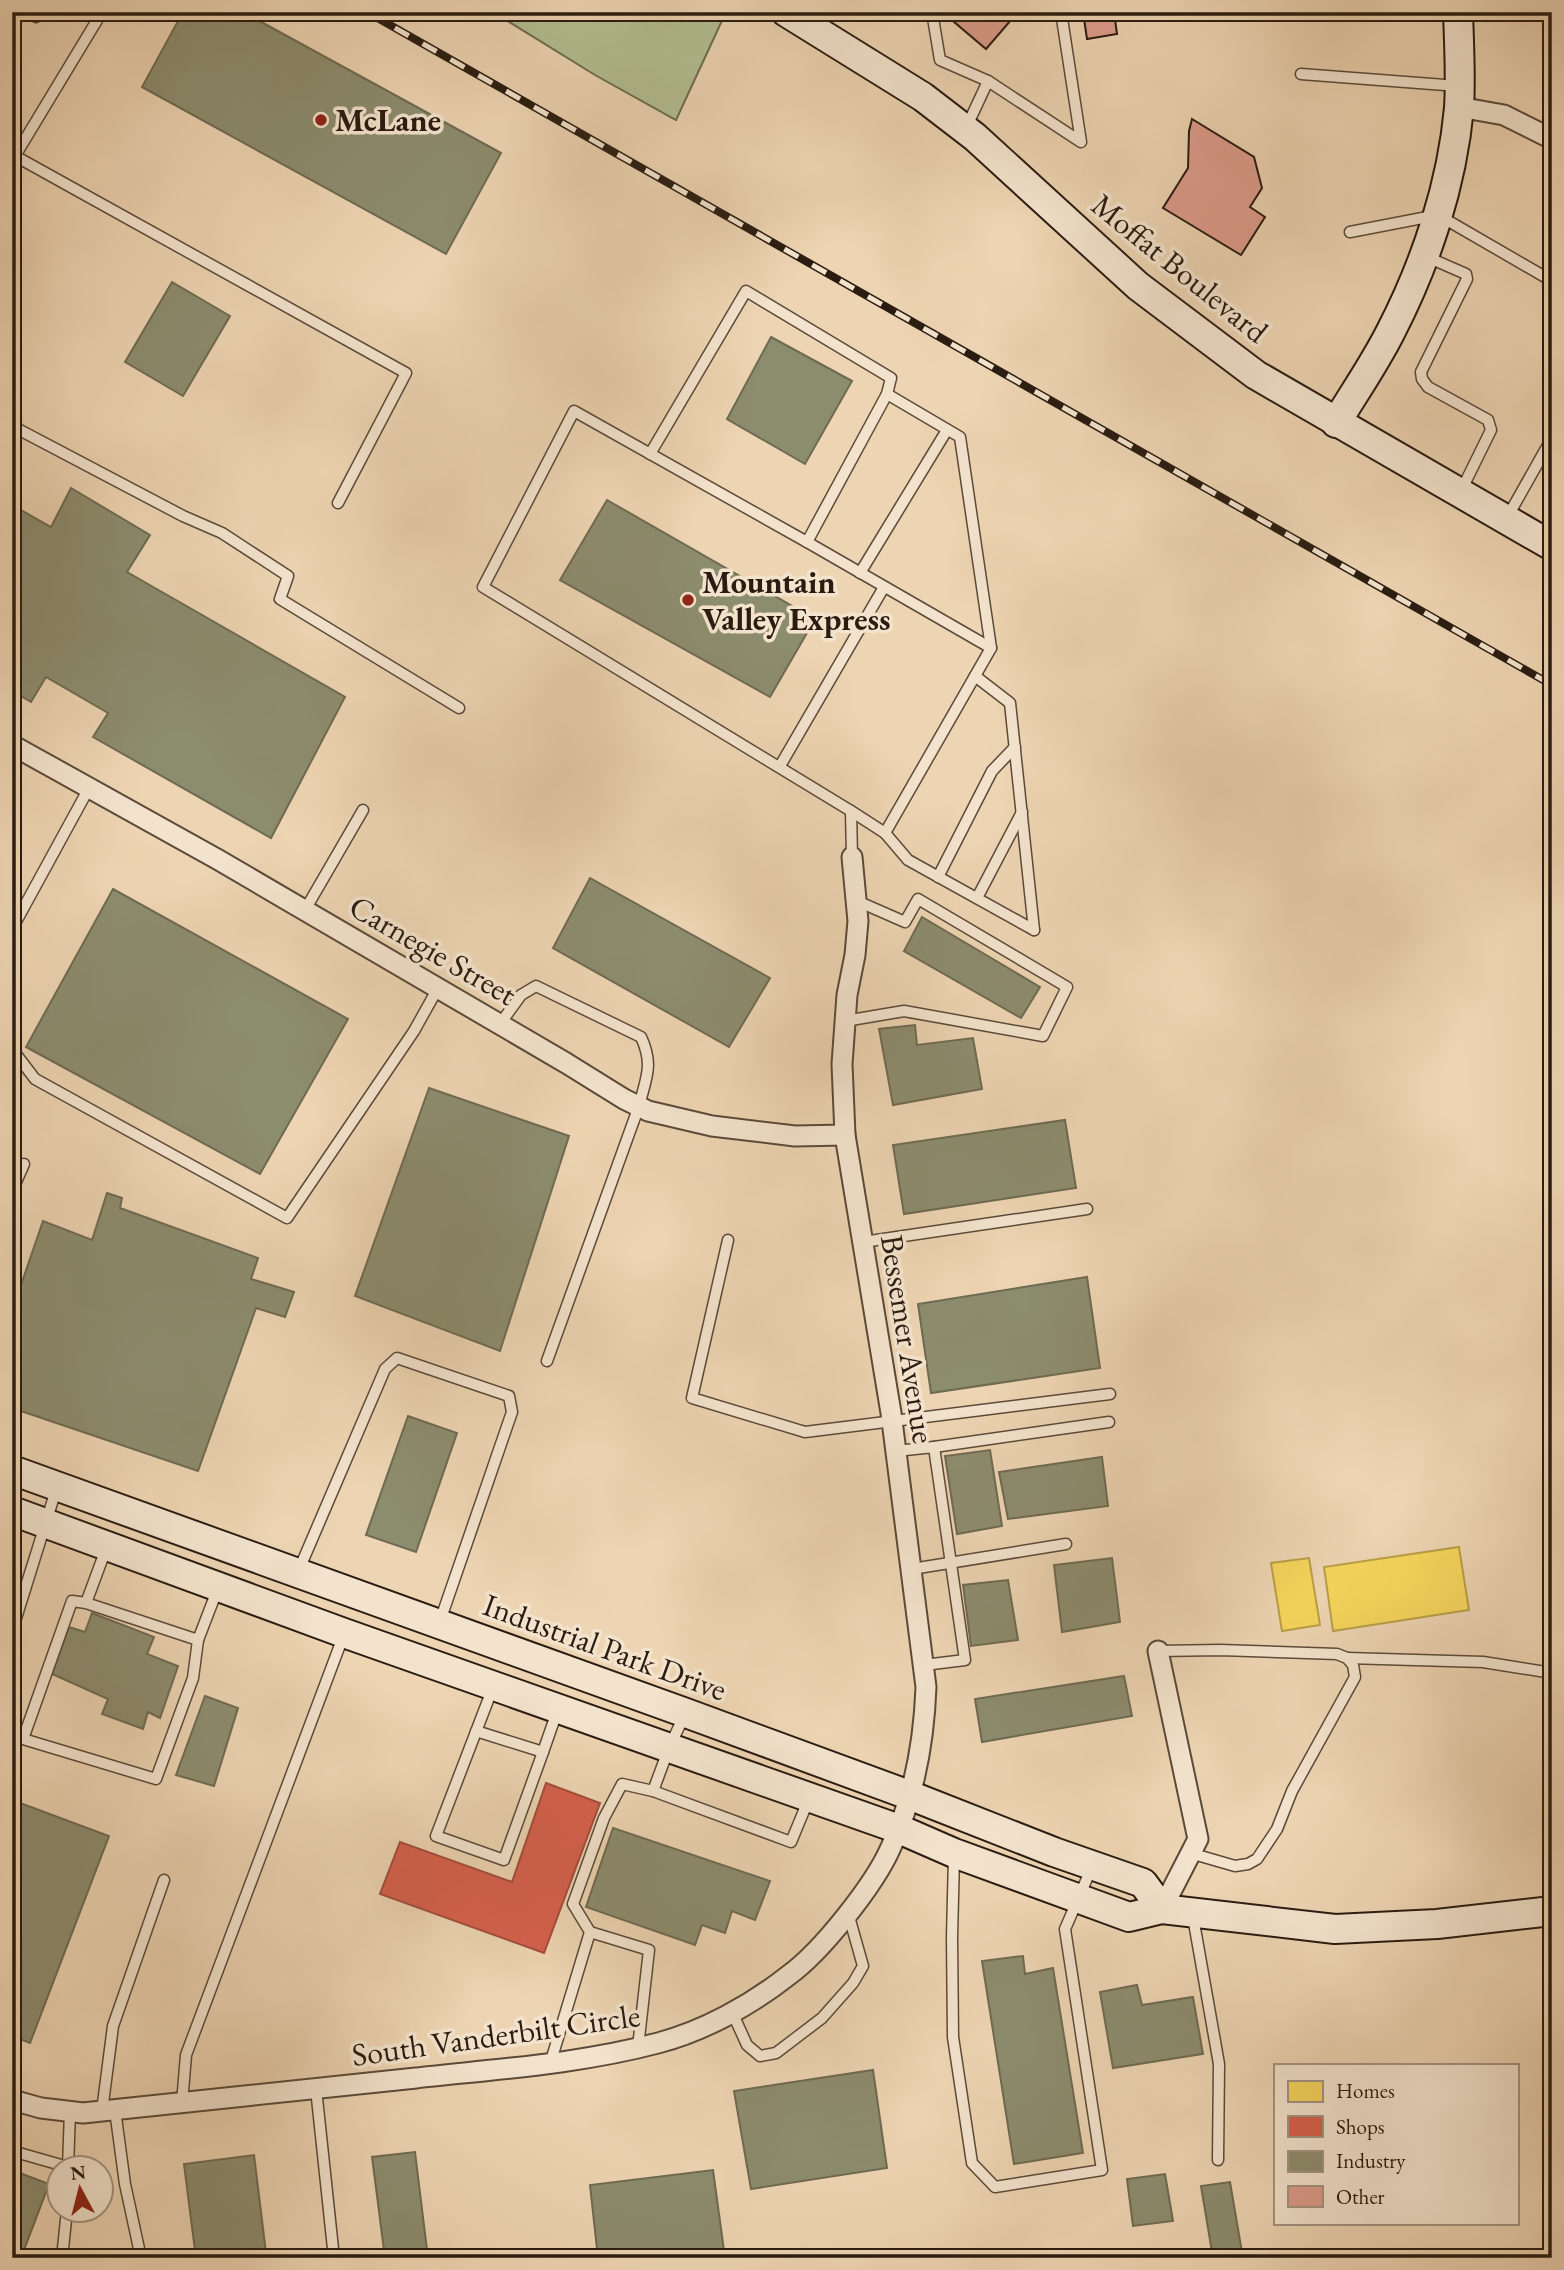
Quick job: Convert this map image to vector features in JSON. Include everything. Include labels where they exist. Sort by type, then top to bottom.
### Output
[{"type":"street","name":"Moffat Boulevard","points":[[786,12],[923,97],[965,130],[1138,286],[1256,375],[1552,545]]},
{"type":"street","points":[[1336,423],[1391,332],[1424,256],[1438,215],[1451,163],[1459,97],[1458,12]]},
{"type":"street","points":[[1459,97],[1552,139]]},
{"type":"street","name":"Carnegie Street","points":[[12,745],[305,910],[648,1111],[712,1126],[795,1136],[845,1135]]},
{"type":"street","name":"Bessemer Avenue","points":[[852,857],[858,921],[847,995],[842,1064],[845,1135],[892,1422],[926,1687],[925,1722],[920,1752],[899,1829]]},
{"type":"street","name":"Industrial Park Drive","points":[[12,1470],[686,1713],[1143,1883],[1161,1909]]},
{"type":"street","points":[[12,1511],[344,1633],[899,1829],[954,1853],[1129,1917],[1161,1909],[1335,1929],[1437,1924],[1552,1911]]},
{"type":"street","points":[[1158,1651],[1198,1839],[1161,1909]]},
{"type":"street","name":"South Vanderbilt Circle","points":[[12,2100],[70,2112],[109,2110],[550,2065],[659,2043],[732,2012],[791,1975],[848,1913],[890,1849],[899,1829]]},
{"type":"lane","points":[[102,12],[14,155],[406,373],[338,503]]},
{"type":"lane","points":[[932,12],[940,60],[988,81],[1081,142],[1061,12]]},
{"type":"lane","points":[[1301,74],[1459,97]]},
{"type":"lane","points":[[965,130],[988,81]]},
{"type":"lane","points":[[1350,232],[1438,215],[1552,281]]},
{"type":"lane","points":[[1424,256],[1466,274],[1467,279],[1421,372],[1422,379],[1428,387],[1488,420],[1491,430],[1460,493]]},
{"type":"lane","points":[[650,454],[746,291],[891,378],[887,394],[807,542]]},
{"type":"lane","points":[[886,833],[991,648],[960,437],[887,394]]},
{"type":"lane","points":[[975,676],[1010,703],[1034,930],[908,860],[886,833],[852,811],[482,587],[574,411],[991,648]]},
{"type":"lane","points":[[12,426],[183,516],[222,533],[288,576],[280,599],[459,708]]},
{"type":"lane","points":[[860,573],[947,430]]},
{"type":"lane","points":[[1506,520],[1548,454],[1552,438]]},
{"type":"lane","points":[[780,766],[884,587]]},
{"type":"lane","points":[[939,877],[992,771],[1015,747]]},
{"type":"lane","points":[[12,929],[89,788]]},
{"type":"lane","points":[[305,910],[363,810]]},
{"type":"lane","points":[[852,811],[852,857]]},
{"type":"lane","points":[[977,898],[1022,812]]},
{"type":"lane","points":[[845,1021],[904,1011],[1043,1036],[1067,987],[918,900],[905,922],[856,900]]},
{"type":"lane","points":[[500,1024],[521,995],[536,986],[641,1037],[650,1064],[639,1106],[547,1361]]},
{"type":"lane","points":[[12,1049],[35,1079],[287,1218],[414,1031],[438,988]]},
{"type":"lane","points":[[12,1191],[24,1164]]},
{"type":"lane","points":[[863,1242],[1087,1209]]},
{"type":"lane","points":[[728,1240],[692,1398],[806,1432],[1110,1394]]},
{"type":"lane","points":[[298,1574],[385,1369],[397,1358],[509,1396],[512,1412],[439,1625]]},
{"type":"lane","points":[[896,1451],[1109,1422]]},
{"type":"lane","points":[[924,1665],[965,1660],[934,1447]]},
{"type":"lane","points":[[12,1631],[44,1522],[58,1486]]},
{"type":"lane","points":[[912,1569],[1066,1544]]},
{"type":"lane","points":[[86,1603],[107,1545]]},
{"type":"lane","points":[[12,1585],[24,1589]]},
{"type":"lane","points":[[198,1640],[86,1603],[72,1601],[23,1738],[156,1779],[193,1678],[198,1640],[219,1586]]},
{"type":"lane","points":[[182,2103],[186,2055],[344,1633]]},
{"type":"lane","points":[[1158,1651],[1220,1650],[1337,1654],[1347,1658],[1483,1662],[1552,1673]]},
{"type":"lane","points":[[1190,1853],[1235,1866],[1248,1864],[1257,1858],[1277,1829],[1292,1791],[1355,1677],[1353,1665],[1347,1658]]},
{"type":"lane","points":[[493,1686],[436,1836],[504,1860],[558,1709]]},
{"type":"lane","points":[[653,1791],[686,1713]]},
{"type":"lane","points":[[476,1731],[543,1752]]},
{"type":"lane","points":[[638,2048],[649,1950],[590,1932],[573,1904],[604,1818],[622,1784],[653,1791],[791,1842],[810,1798]]},
{"type":"lane","points":[[954,1853],[951,1937],[953,2037],[972,2163],[995,2187],[1102,2170],[1065,1929],[1093,1866]]},
{"type":"lane","points":[[141,2258],[109,2110],[113,2026],[164,1880]]},
{"type":"lane","points":[[732,2012],[747,2045],[760,2056],[776,2053],[822,2018],[853,1983],[863,1966],[848,1913]]},
{"type":"lane","points":[[1192,1913],[1219,2064],[1218,2160]]},
{"type":"lane","points":[[550,2065],[590,1932]]},
{"type":"lane","points":[[316,2089],[334,2258]]},
{"type":"lane","points":[[68,2154],[70,2112]]},
{"type":"lane","points":[[12,2151],[46,2161]]},
{"type":"lane","points":[[62,2258],[66,2224]]},
{"type":"green space","points":[[493,12],[726,12],[676,120],[595,75]]},
{"type":"building: Homes","points":[[1459,1547],[1469,1610],[1333,1631],[1324,1567]]},
{"type":"building: Homes","points":[[1309,1558],[1320,1625],[1282,1631],[1271,1563]]},
{"type":"building: Shops","points":[[546,1783],[600,1803],[544,1953],[380,1894],[400,1842],[512,1882]]},
{"type":"building: Industry","name":"McLane","points":[[183,12],[243,12],[501,153],[446,254],[142,87]]},
{"type":"building: Industry","points":[[172,282],[230,316],[183,396],[125,362]]},
{"type":"building: Industry","points":[[771,337],[852,381],[805,464],[727,419]]},
{"type":"building: Industry","points":[[71,488],[150,535],[127,572],[345,697],[271,838],[93,737],[108,713],[46,677],[31,702],[12,691],[12,505],[51,527]]},
{"type":"building: Industry","name":"Mountain Valley Express","points":[[607,500],[815,619],[770,697],[560,580]]},
{"type":"building: Industry","points":[[590,878],[770,978],[729,1047],[553,948]]},
{"type":"building: Industry","points":[[113,889],[348,1019],[260,1174],[26,1047]]},
{"type":"building: Industry","points":[[922,917],[1040,987],[1021,1018],[904,951]]},
{"type":"building: Industry","points":[[915,1025],[917,1045],[973,1038],[982,1089],[893,1105],[879,1029]]},
{"type":"building: Industry","points":[[429,1088],[569,1136],[500,1351],[355,1296]]},
{"type":"building: Industry","points":[[1065,1120],[1076,1188],[904,1214],[893,1145]]},
{"type":"building: Industry","points":[[107,1193],[122,1198],[120,1208],[258,1258],[251,1279],[294,1292],[285,1317],[256,1308],[198,1471],[12,1408],[12,1311],[43,1221],[92,1240]]},
{"type":"building: Industry","points":[[1087,1277],[1100,1368],[931,1393],[918,1304]]},
{"type":"building: Industry","points":[[408,1416],[457,1433],[416,1552],[366,1535]]},
{"type":"building: Industry","points":[[990,1450],[1002,1526],[957,1534],[945,1456]]},
{"type":"building: Industry","points":[[1102,1457],[1108,1506],[1008,1519],[999,1472]]},
{"type":"building: Industry","points":[[1112,1558],[1120,1622],[1062,1632],[1054,1565]]},
{"type":"building: Industry","points":[[1008,1580],[1018,1640],[971,1646],[963,1585]]},
{"type":"building: Industry","points":[[92,1613],[154,1637],[147,1654],[178,1666],[160,1718],[148,1712],[143,1729],[102,1714],[108,1699],[52,1674],[69,1627],[85,1632]]},
{"type":"building: Industry","points":[[1124,1676],[1132,1716],[982,1742],[975,1699]]},
{"type":"building: Industry","points":[[205,1696],[238,1708],[214,1786],[176,1775]]},
{"type":"building: Industry","points":[[12,1800],[109,1836],[30,2043],[12,2036]]},
{"type":"building: Industry","points":[[613,1828],[770,1881],[755,1920],[732,1911],[725,1933],[702,1925],[695,1945],[586,1907]]},
{"type":"building: Industry","points":[[1023,1956],[1025,1974],[1053,1968],[1083,2153],[1014,2164],[982,1961]]},
{"type":"building: Industry","points":[[1137,1985],[1142,2005],[1193,1997],[1203,2054],[1113,2068],[1100,1992]]},
{"type":"building: Industry","points":[[873,2070],[887,2168],[751,2189],[734,2091]]},
{"type":"building: Industry","points":[[415,2152],[428,2258],[385,2258],[372,2157]]},
{"type":"building: Industry","points":[[254,2155],[266,2253],[231,2258],[196,2258],[184,2164]]},
{"type":"building: Industry","points":[[12,2170],[46,2183],[46,2192],[21,2258],[12,2258]]},
{"type":"building: Industry","points":[[713,2170],[725,2258],[598,2258],[590,2185]]},
{"type":"building: Industry","points":[[1165,2174],[1173,2221],[1133,2226],[1127,2179]]},
{"type":"building: Industry","points":[[1230,2182],[1243,2258],[1213,2258],[1201,2186]]},
{"type":"building: Other","points":[[960,12],[1018,12],[986,49],[953,21]]},
{"type":"building: Other","points":[[1083,12],[1114,12],[1117,34],[1087,39]]},
{"type":"building: Other","points":[[1192,119],[1254,157],[1262,188],[1250,207],[1265,217],[1241,255],[1163,208],[1188,168]]},
{"type":"railway","points":[[367,12],[1552,685]]},
{"type":"place","name":"McLane","points":[[321,120]]},
{"type":"place","name":"Mountain Valley Express","points":[[688,600]]}]
